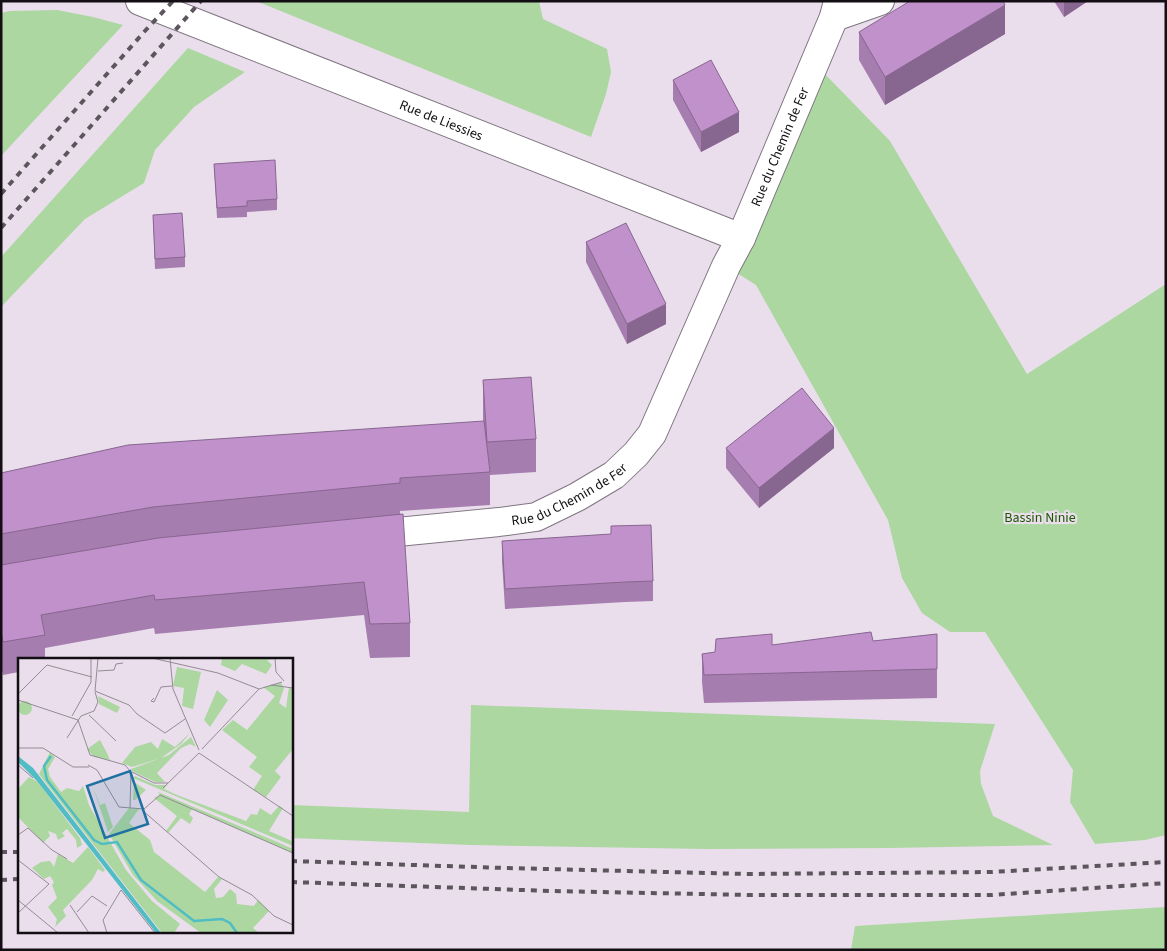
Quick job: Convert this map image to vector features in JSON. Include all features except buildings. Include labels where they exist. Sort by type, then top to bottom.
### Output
[{"type":"street","name":"Rue de Liessies","points":[[140,1],[741,238]]},
{"type":"street","points":[[836,9],[880,1]]},
{"type":"street","name":"Rue du Chemin de Fer","points":[[341,538],[536,517],[577,497],[614,475],[636,454],[652,434],[723,274],[741,238],[836,9]]},
{"type":"green space","points":[[256,1],[539,1],[543,19],[607,49],[611,72],[606,94],[591,137]]},
{"type":"green space","points":[[57,10],[123,25],[1,156],[1,13],[10,11]]},
{"type":"green space","points":[[188,48],[245,72],[194,107],[155,150],[144,183],[85,219],[1,307],[1,257]]},
{"type":"green space","name":"Bassin Ninie","points":[[822,71],[890,141],[1027,374],[1166,284],[1166,835],[1145,840],[1095,844],[1070,802],[1073,770],[985,632],[950,632],[922,613],[902,578],[888,520],[756,285],[726,266]]},
{"type":"green space","points":[[471,705],[995,724],[980,771],[981,784],[993,816],[1053,845],[707,849],[471,845],[292,838],[292,805],[469,812]]},
{"type":"green space","points":[[1166,907],[1166,950],[851,950],[855,926]]},
{"type":"railway","points":[[1,194],[173,1]]},
{"type":"railway","points":[[1,228],[201,1]]},
{"type":"railway","points":[[1,852],[18,852]]},
{"type":"railway","points":[[292,861],[748,874],[992,872],[1166,862]]},
{"type":"railway","points":[[1,880],[18,879]]},
{"type":"railway","points":[[292,882],[551,891],[750,895],[992,895],[1166,883]]}]
